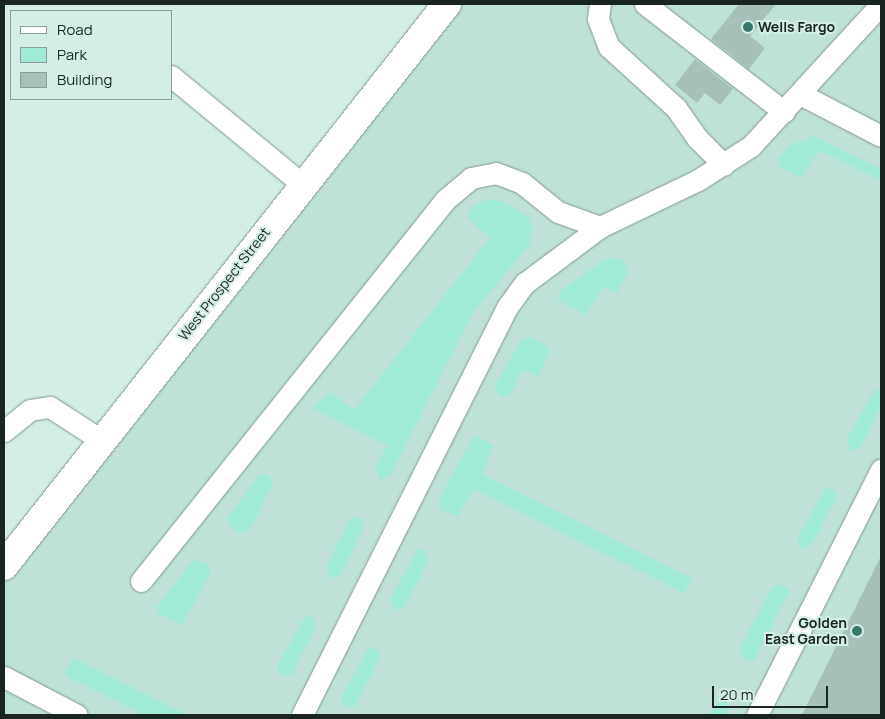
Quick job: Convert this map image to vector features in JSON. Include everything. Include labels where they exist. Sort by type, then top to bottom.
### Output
[{"type":"street","name":"West Prospect Street","points":[[4,566],[101,440],[447,4]]},
{"type":"lane","points":[[600,4],[598,20],[609,46],[676,108],[724,165]]},
{"type":"lane","points":[[645,4],[784,112]]},
{"type":"lane","points":[[302,715],[508,306],[525,282],[600,227],[724,165],[751,146],[877,16]]},
{"type":"lane","points":[[172,77],[303,185]]},
{"type":"lane","points":[[800,94],[881,136]]},
{"type":"lane","points":[[141,581],[446,200],[471,178],[496,173],[522,183],[558,212],[600,227]]},
{"type":"lane","points":[[4,431],[30,410],[50,407],[101,440]]},
{"type":"lane","points":[[757,715],[881,469]]},
{"type":"lane","points":[[4,677],[76,715]]},
{"type":"shaded area","points":[[447,4],[881,4],[881,715],[4,715],[4,566]]},
{"type":"green space","points":[[814,136],[881,169],[881,181],[819,150],[802,178],[780,167],[778,159],[789,146]]},
{"type":"green space","points":[[488,199],[505,202],[528,217],[533,230],[529,246],[474,311],[390,476],[380,480],[375,469],[387,445],[313,408],[330,392],[354,410],[490,238],[467,217],[474,205]]},
{"type":"green space","points":[[615,257],[625,261],[628,270],[617,294],[603,287],[585,315],[558,300],[561,290],[605,259]]},
{"type":"green space","points":[[529,336],[546,345],[549,353],[538,377],[523,370],[510,395],[501,398],[494,387],[521,340]]},
{"type":"green space","points":[[875,389],[881,390],[881,407],[861,447],[851,451],[846,440]]},
{"type":"green space","points":[[474,435],[494,445],[482,474],[692,578],[684,593],[474,489],[458,516],[441,510],[438,501]]},
{"type":"green space","points":[[260,474],[269,475],[273,484],[250,530],[240,533],[230,527],[226,519]]},
{"type":"green space","points":[[826,487],[835,491],[836,498],[812,545],[801,549],[797,538]]},
{"type":"green space","points":[[360,517],[364,527],[341,575],[330,578],[326,568],[349,520]]},
{"type":"green space","points":[[418,549],[424,549],[429,559],[405,607],[394,610],[389,600]]},
{"type":"green space","points":[[193,560],[207,564],[211,573],[182,625],[160,615],[157,607]]},
{"type":"green space","points":[[778,584],[788,588],[788,594],[755,659],[745,662],[739,650],[772,587]]},
{"type":"green space","points":[[306,615],[312,616],[316,626],[292,674],[282,677],[277,666]]},
{"type":"green space","points":[[369,647],[379,651],[380,657],[356,705],[345,708],[341,697]]},
{"type":"green space","points":[[73,658],[187,715],[144,715],[64,675]]},
{"type":"green space","points":[[720,700],[729,705],[727,715],[709,715]]},
{"type":"building","points":[[739,4],[776,4],[750,36],[765,48],[749,69],[711,39]]},
{"type":"building","points":[[695,59],[733,89],[720,105],[705,93],[697,103],[675,85]]},
{"type":"building","points":[[881,556],[881,715],[802,715]]},
{"type":"place","name":"Wells Fargo","points":[[748,27]]},
{"type":"place","name":"Golden East Garden","points":[[857,631]]}]
